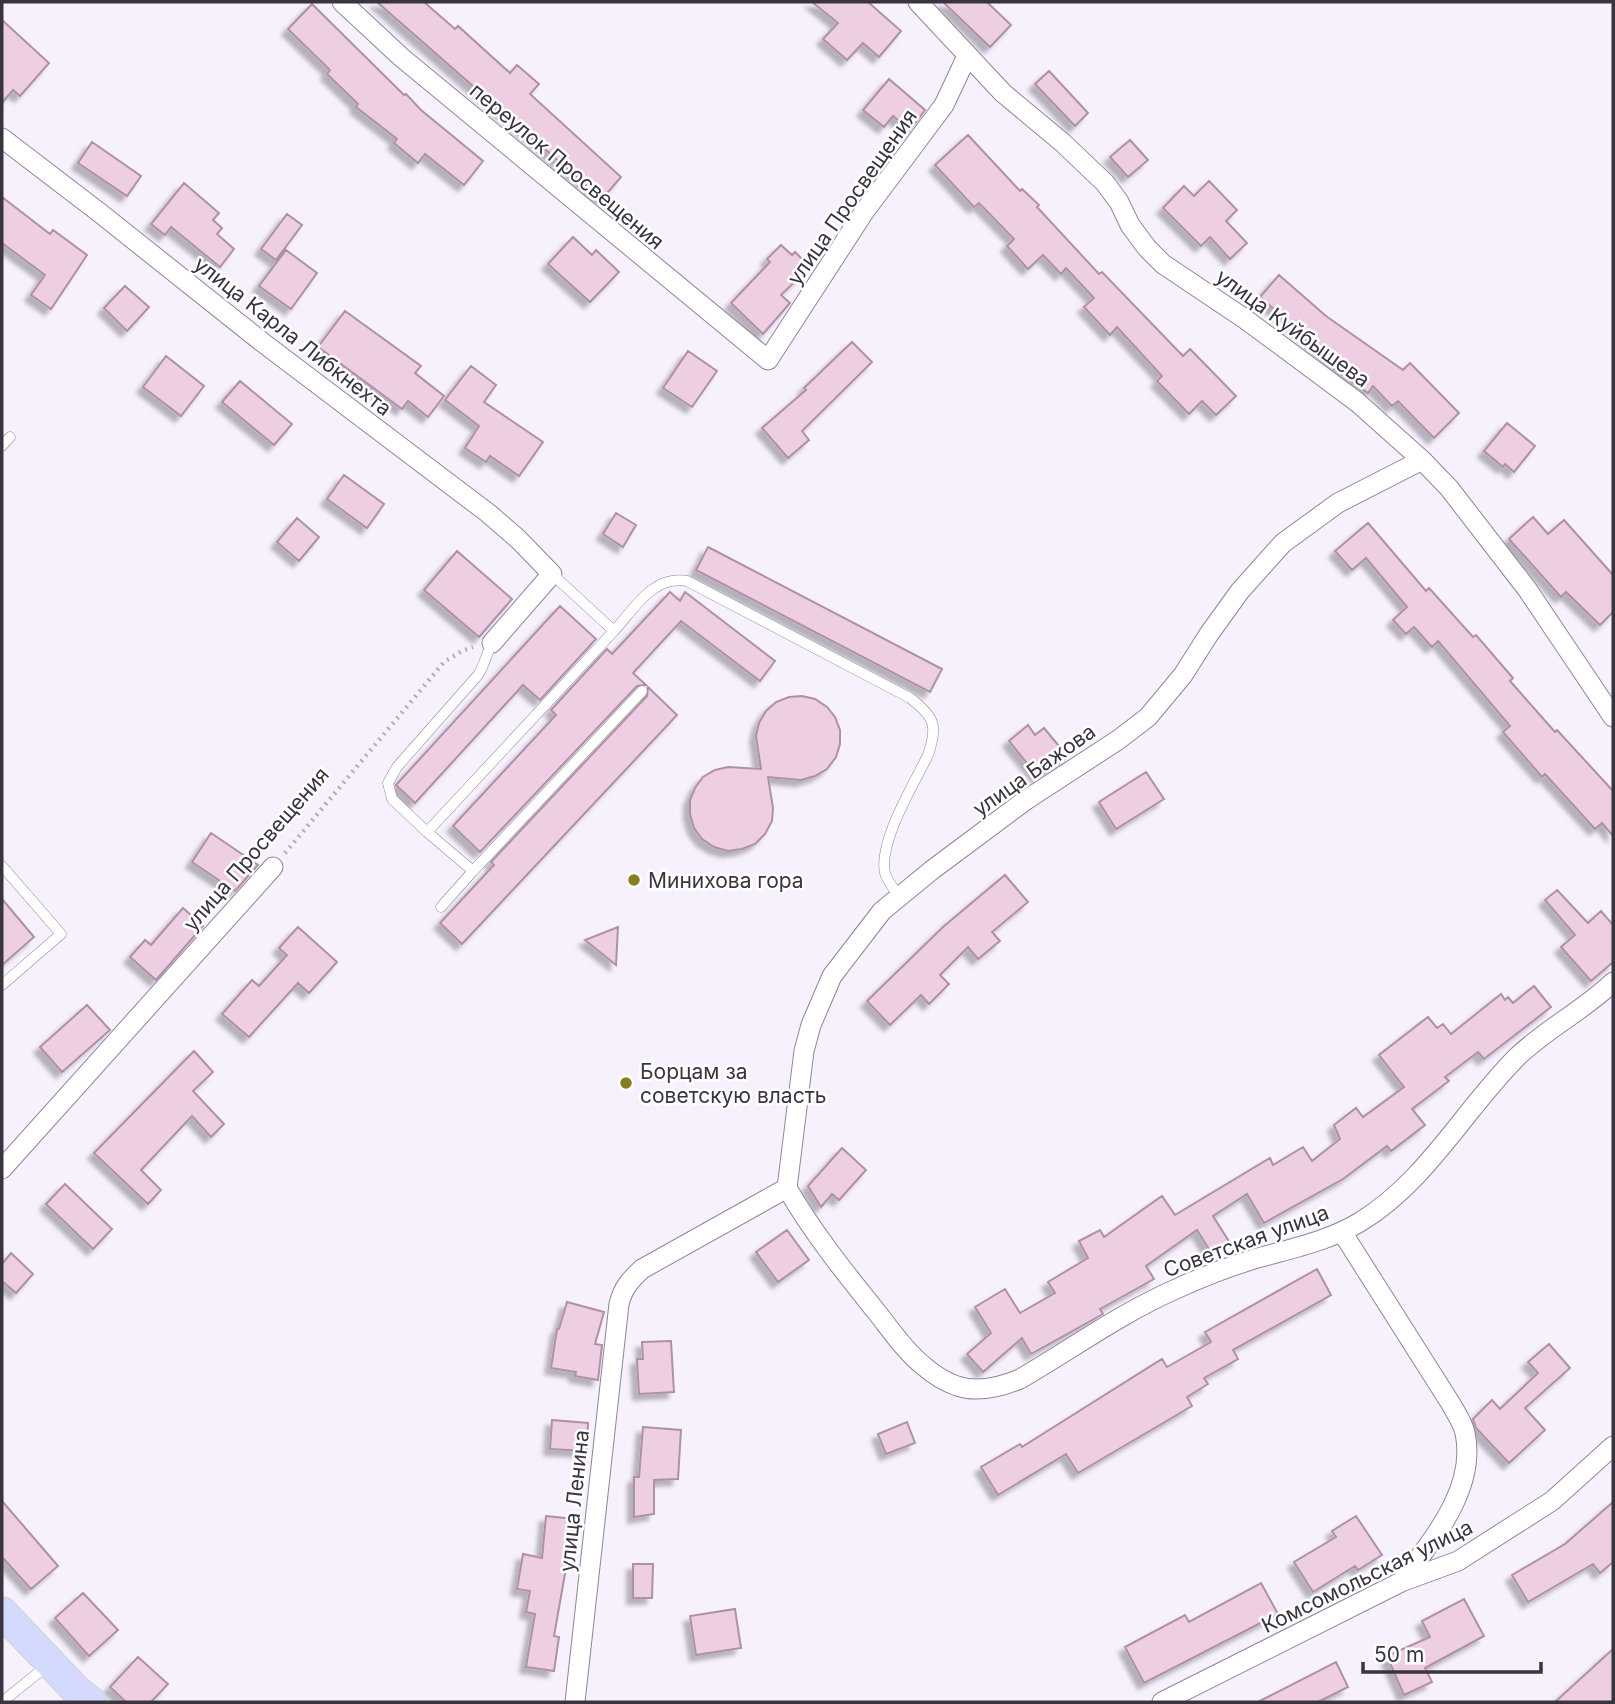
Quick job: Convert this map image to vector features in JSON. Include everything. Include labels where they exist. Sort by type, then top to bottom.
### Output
[{"type":"main road","points":[[2,1612],[91,1702]]},
{"type":"street","name":"переулок Просвещения","points":[[342,2],[401,57],[768,360]]},
{"type":"street","name":"улица Куйбышева","points":[[918,2],[1003,93],[1063,143],[1105,183],[1119,202],[1130,225],[1163,264],[1357,402],[1422,460],[1448,488],[1527,589],[1613,717]]},
{"type":"street","name":"улица Просвещения","points":[[768,360],[864,212],[944,105],[967,56]]},
{"type":"street","name":"улица Карла Либкнехта","points":[[2,138],[262,342],[488,513],[552,574]]},
{"type":"street","name":"улица Бажова","points":[[787,1188],[804,1051],[818,1005],[832,976],[874,921],[899,896],[1026,800],[1118,740],[1148,717],[1183,676],[1240,591],[1283,543],[1338,503],[1422,460]]},
{"type":"street","points":[[492,643],[552,574]]},
{"type":"street","name":"улица Просвещения","points":[[2,1169],[273,867]]},
{"type":"street","name":"Советская улица","points":[[787,1188],[828,1250],[908,1351],[941,1378],[959,1386],[993,1388],[1020,1379],[1118,1318],[1176,1289],[1247,1261],[1342,1232],[1386,1205],[1412,1181],[1516,1059],[1550,1029],[1613,982]]},
{"type":"street","name":"улица Ленина","points":[[575,1702],[622,1292],[642,1269],[787,1188]]},
{"type":"street","points":[[1342,1232],[1465,1430],[1468,1452],[1465,1474],[1443,1521],[1401,1582]]},
{"type":"street","name":"Комсомольская улица","points":[[1162,1702],[1401,1582],[1458,1561],[1552,1501],[1613,1446]]},
{"type":"lane","points":[[2,446],[10,437]]},
{"type":"lane","points":[[552,574],[614,631]]},
{"type":"lane","points":[[427,832],[655,587],[674,579],[687,581],[910,698],[927,712],[932,720],[933,741],[886,843],[883,859],[885,876],[899,896]]},
{"type":"lane","points":[[473,871],[392,799],[388,783],[397,767],[478,675],[486,664],[487,652],[492,643]]},
{"type":"lane","points":[[441,908],[642,691]]},
{"type":"lane","points":[[2,866],[61,934],[2,985]]},
{"type":"lane","points":[[2,1702],[50,1663]]},
{"type":"path","name":"улица Просвещения","points":[[273,867],[444,662],[462,651],[492,643]]},
{"type":"building","points":[[377,2],[424,2],[455,29],[458,26],[510,73],[517,65],[539,84],[530,94],[621,177],[602,199]]},
{"type":"building","points":[[812,2],[868,2],[901,31],[879,57],[863,43],[847,60],[823,39],[838,23]]},
{"type":"building","points":[[943,2],[987,2],[1011,25],[990,47]]},
{"type":"building","points":[[312,4],[404,95],[483,161],[464,185],[425,154],[418,163],[394,143],[397,139],[356,107],[358,104],[327,74],[330,70],[288,29]]},
{"type":"building","points":[[2,20],[49,63],[20,96],[13,90],[2,103]]},
{"type":"building","points":[[1049,71],[1088,113],[1075,126],[1035,84]]},
{"type":"building","points":[[889,79],[925,110],[910,130],[893,116],[884,127],[863,110]]},
{"type":"building","points":[[968,135],[1020,191],[1022,189],[1039,205],[1037,207],[1099,274],[1102,272],[1183,356],[1190,349],[1236,396],[1216,415],[1202,401],[1189,414],[1157,381],[1162,376],[1117,327],[1110,335],[1084,307],[1094,298],[1066,268],[1061,274],[1043,255],[1028,269],[1007,246],[1014,239],[979,203],[974,207],[935,165]]},
{"type":"building","points":[[1130,140],[1148,160],[1128,177],[1110,157]]},
{"type":"building","points":[[92,142],[141,176],[127,196],[78,163]]},
{"type":"building","points":[[1209,181],[1237,210],[1226,221],[1247,243],[1230,259],[1210,237],[1201,246],[1163,208],[1184,186],[1194,196]]},
{"type":"building","points":[[184,183],[219,213],[213,220],[222,228],[217,234],[234,249],[220,267],[171,227],[165,235],[151,224]]},
{"type":"building","points":[[2,197],[50,234],[53,230],[87,255],[51,309],[31,295],[45,275],[2,243]]},
{"type":"building","points":[[287,214],[302,225],[276,260],[261,249]]},
{"type":"building","points":[[573,237],[592,255],[596,250],[619,272],[590,302],[548,264]]},
{"type":"building","points":[[781,245],[792,255],[795,252],[810,267],[781,295],[790,303],[763,334],[731,303],[770,262],[767,259]]},
{"type":"building","points":[[286,250],[317,273],[291,309],[259,286]]},
{"type":"building","points":[[1279,275],[1326,316],[1403,370],[1410,363],[1459,413],[1434,438],[1398,401],[1392,406],[1373,386],[1368,393],[1323,361],[1325,354],[1260,297]]},
{"type":"building","points":[[125,286],[149,307],[127,331],[104,308]]},
{"type":"building","points":[[345,311],[421,366],[415,373],[444,396],[428,417],[408,401],[402,409],[318,347]]},
{"type":"building","points":[[852,342],[872,362],[802,431],[809,440],[788,458],[762,428],[806,390],[804,388]]},
{"type":"building","points":[[688,351],[717,371],[692,407],[663,388]]},
{"type":"building","points":[[166,356],[204,386],[181,416],[143,387]]},
{"type":"building","points":[[471,366],[496,385],[484,402],[543,442],[519,476],[490,456],[486,462],[465,448],[479,426],[445,400]]},
{"type":"building","points":[[240,381],[292,424],[274,445],[222,402]]},
{"type":"building","points":[[1507,423],[1535,446],[1514,472],[1505,464],[1503,467],[1484,451]]},
{"type":"building","points":[[344,475],[384,504],[367,528],[327,499]]},
{"type":"building","points":[[616,513],[636,525],[623,547],[603,534]]},
{"type":"building","points":[[1533,517],[1548,534],[1564,520],[1613,575],[1613,612],[1600,625],[1566,592],[1561,597],[1509,539]]},
{"type":"building","points":[[297,518],[319,537],[299,561],[277,542]]},
{"type":"building","points":[[1368,523],[1426,591],[1429,588],[1473,637],[1476,635],[1513,678],[1510,681],[1613,791],[1613,836],[1602,823],[1595,829],[1545,774],[1542,777],[1503,732],[1510,726],[1438,641],[1432,647],[1414,627],[1406,634],[1393,620],[1407,607],[1366,558],[1352,570],[1335,551]]},
{"type":"building","points":[[708,547],[942,669],[930,692],[696,570]]},
{"type":"building","points":[[457,551],[512,599],[479,637],[424,590]]},
{"type":"building","points":[[670,592],[680,601],[685,592],[775,661],[760,681],[681,621],[633,673],[646,685],[637,686],[480,852],[453,826],[556,715],[551,710],[607,649],[612,654]]},
{"type":"building","points":[[560,606],[596,639],[540,700],[523,685],[415,803],[396,785]]},
{"type":"building","points":[[648,687],[677,715],[462,944],[440,923],[494,865],[491,862],[647,696]]},
{"type":"building","points":[[802,696],[815,699],[835,717],[840,730],[836,757],[827,769],[815,776],[801,780],[768,777],[773,808],[772,821],[765,834],[755,844],[742,849],[728,851],[714,847],[702,839],[694,828],[690,800],[695,788],[703,777],[715,770],[728,767],[761,769],[756,736],[759,723],[766,711],[776,702]]},
{"type":"building","points":[[1028,725],[1035,735],[1044,728],[1068,757],[1038,777],[1009,741]]},
{"type":"building","points":[[1146,772],[1164,799],[1116,829],[1099,802]]},
{"type":"building","points":[[211,833],[258,865],[235,891],[192,862]]},
{"type":"building","points":[[1005,875],[1028,902],[992,932],[1000,941],[978,959],[968,947],[940,975],[949,984],[929,1004],[921,995],[890,1025],[867,1001],[943,927]]},
{"type":"building","points":[[1557,890],[1588,923],[1601,911],[1613,925],[1613,962],[1591,981],[1561,947],[1575,935],[1545,900]]},
{"type":"building","points":[[2,899],[34,937],[2,965]]},
{"type":"building","points":[[183,908],[203,926],[156,980],[130,957],[145,940],[151,945]]},
{"type":"building","points":[[298,927],[337,962],[309,993],[298,983],[249,1037],[222,1014],[252,980],[259,986],[287,955],[279,948]]},
{"type":"building","points":[[618,927],[616,965],[585,940]]},
{"type":"building","points":[[1534,986],[1551,1007],[1484,1059],[1478,1052],[1445,1077],[1449,1081],[1412,1109],[1425,1125],[1391,1151],[1387,1146],[1343,1179],[1264,1223],[1247,1194],[1213,1216],[1230,1243],[1212,1254],[1197,1230],[1146,1266],[1154,1279],[1100,1309],[1103,1314],[1031,1354],[1022,1338],[983,1372],[967,1354],[991,1333],[975,1307],[1005,1289],[1020,1313],[1055,1293],[1048,1282],[1088,1258],[1079,1241],[1100,1230],[1104,1237],[1162,1196],[1175,1215],[1270,1158],[1273,1165],[1303,1147],[1312,1161],[1340,1139],[1334,1125],[1356,1108],[1363,1117],[1404,1087],[1379,1055],[1428,1017],[1437,1028],[1443,1024],[1451,1034],[1501,994],[1505,1000],[1508,997],[1513,1003]]},
{"type":"building","points":[[87,1005],[110,1030],[62,1072],[40,1047]]},
{"type":"building","points":[[194,1051],[213,1072],[193,1091],[224,1124],[211,1137],[192,1116],[141,1170],[161,1190],[148,1204],[94,1153]]},
{"type":"building","points":[[842,1148],[866,1170],[839,1200],[832,1194],[821,1207],[808,1186]]},
{"type":"building","points":[[65,1184],[112,1229],[93,1249],[46,1204]]},
{"type":"building","points":[[787,1230],[809,1260],[778,1282],[756,1252]]},
{"type":"building","points":[[11,1253],[33,1274],[16,1293],[2,1281],[2,1264]]},
{"type":"building","points":[[1317,1269],[1331,1295],[1233,1350],[1238,1359],[1204,1378],[1208,1384],[1187,1397],[1192,1406],[1078,1473],[1066,1454],[998,1495],[981,1467],[1020,1444],[1022,1447],[1162,1359],[1167,1367],[1211,1342],[1205,1332]]},
{"type":"building","points":[[567,1302],[604,1312],[595,1344],[602,1345],[598,1380],[575,1376],[576,1372],[551,1368],[557,1329]]},
{"type":"building","points":[[671,1341],[674,1392],[639,1394],[637,1359],[643,1359],[642,1342]]},
{"type":"building","points":[[1549,1344],[1570,1368],[1525,1408],[1545,1430],[1509,1463],[1476,1428],[1473,1419],[1492,1400],[1500,1409],[1538,1373],[1528,1362]]},
{"type":"building","points":[[552,1420],[588,1423],[587,1451],[550,1449]]},
{"type":"building","points":[[907,1422],[915,1443],[886,1454],[878,1434]]},
{"type":"building","points":[[643,1427],[681,1430],[678,1479],[654,1480],[654,1514],[634,1517],[634,1477],[639,1477]]},
{"type":"building","points":[[2,1501],[58,1566],[31,1589],[2,1557]]},
{"type":"building","points":[[1613,1502],[1613,1562],[1600,1573],[1593,1564],[1528,1602],[1512,1575],[1565,1544]]},
{"type":"building","points":[[546,1516],[574,1519],[571,1551],[554,1636],[559,1637],[554,1671],[526,1667],[535,1614],[526,1612],[530,1591],[517,1589],[523,1554],[542,1558]]},
{"type":"building","points":[[1356,1516],[1382,1555],[1358,1570],[1355,1566],[1313,1592],[1294,1562],[1336,1537],[1332,1531]]},
{"type":"building","points":[[633,1564],[653,1564],[652,1598],[633,1598]]},
{"type":"building","points":[[1261,1583],[1278,1614],[1144,1683],[1125,1647],[1185,1615],[1189,1622]]},
{"type":"building","points":[[83,1593],[118,1630],[89,1656],[55,1618]]},
{"type":"building","points":[[1464,1599],[1484,1636],[1425,1668],[1432,1682],[1404,1695],[1387,1656],[1430,1637],[1422,1621]]},
{"type":"building","points":[[735,1609],[741,1648],[696,1655],[690,1616]]},
{"type":"building","points":[[1613,1649],[1613,1702],[1555,1702]]},
{"type":"building","points":[[138,1657],[168,1684],[151,1702],[126,1702],[110,1687]]},
{"type":"building","points":[[1336,1662],[1348,1687],[1318,1702],[1258,1702]]},
{"type":"place","name":"Минихова гора","points":[[634,880]]},
{"type":"place","name":"Борцам за советскую власть","points":[[626,1083]]}]
